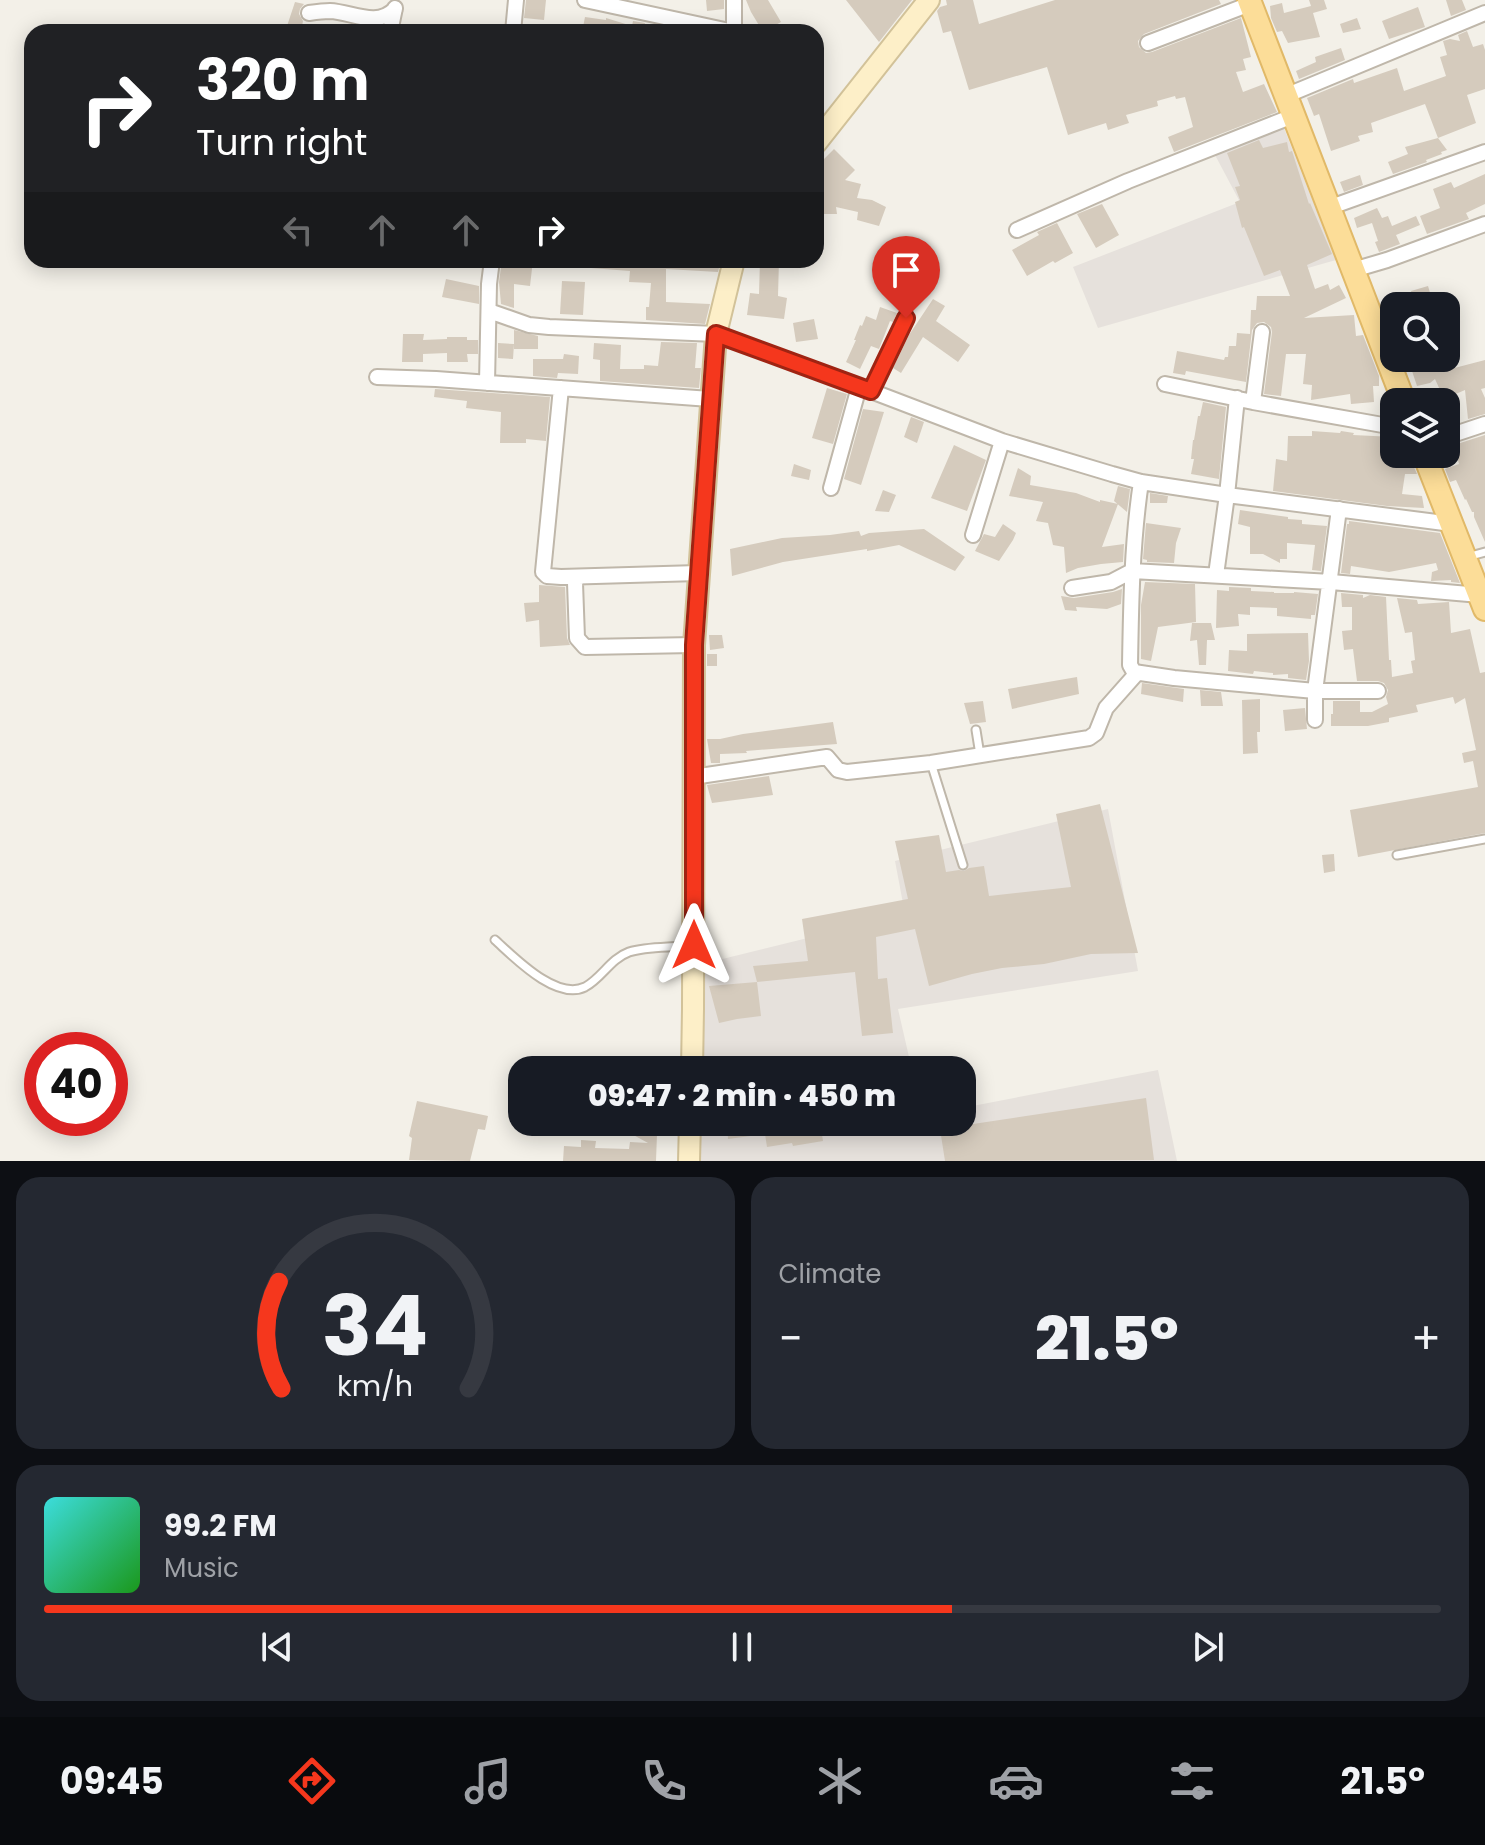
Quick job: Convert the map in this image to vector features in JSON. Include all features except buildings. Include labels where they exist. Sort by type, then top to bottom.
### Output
[{"type":"main road","points":[[1249,2],[1399,388]]},
{"type":"main road","points":[[1430,468],[1452,524],[1475,555],[1482,602]]},
{"type":"street","points":[[514,24],[516,0]]},
{"type":"street","points":[[585,0],[607,2],[700,24]]},
{"type":"street","points":[[734,0],[734,24]]},
{"type":"street","points":[[824,133],[929,0]]},
{"type":"street","points":[[1148,43],[1249,2]]},
{"type":"street","points":[[309,13],[329,11],[375,19],[384,17],[396,4]]},
{"type":"street","points":[[392,24],[396,4]]},
{"type":"street","points":[[1017,230],[1485,13]]},
{"type":"street","points":[[1328,208],[1485,152]]},
{"type":"street","points":[[1353,270],[1485,224]]},
{"type":"street","points":[[487,383],[492,268]]},
{"type":"street","points":[[692,1056],[694,645],[716,334],[732,268]]},
{"type":"street","points":[[489,311],[529,325],[716,334],[1002,441],[1141,482],[1452,524]]},
{"type":"street","points":[[831,488],[865,389],[906,318]]},
{"type":"street","points":[[1253,402],[1262,332]]},
{"type":"street","points":[[377,377],[710,399]]},
{"type":"street","points":[[1165,384],[1380,425]]},
{"type":"street","points":[[561,388],[543,572],[547,576],[578,577],[698,573]]},
{"type":"street","points":[[1216,575],[1237,398]]},
{"type":"street","points":[[1460,432],[1485,424]]},
{"type":"street","points":[[973,535],[1002,441]]},
{"type":"street","points":[[1141,482],[1132,571],[1132,670],[1137,673],[1315,691],[1378,691]]},
{"type":"street","points":[[1315,720],[1315,691],[1339,509]]},
{"type":"street","points":[[1072,588],[1111,582],[1132,571],[1331,582],[1482,602]]},
{"type":"street","points":[[578,577],[575,583],[577,638],[585,647],[694,645]]},
{"type":"street","points":[[693,777],[825,757],[829,757],[838,770],[844,772],[931,763],[1092,737],[1106,708],[1137,673]]},
{"type":"street","points":[[689,1161],[690,1136]]},
{"type":"lane","points":[[976,730],[980,755]]},
{"type":"lane","points":[[931,763],[963,865]]},
{"type":"lane","points":[[1397,855],[1485,839]]},
{"type":"lane","points":[[495,940],[540,979],[569,990],[584,987],[614,959],[630,952],[694,945]]},
{"type":"shaded area","points":[[1284,128],[1336,260],[1098,328],[1073,267],[1240,202],[1215,155]]},
{"type":"shaded area","points":[[1108,809],[1138,971],[898,1009],[909,1056],[697,1056],[694,966],[905,914],[895,861]]},
{"type":"shaded area","points":[[1158,1070],[1177,1161],[701,1161],[700,1136],[976,1136],[976,1105]]},
{"type":"route","points":[[694,945],[694,645],[716,334],[871,391],[906,318]]}]
